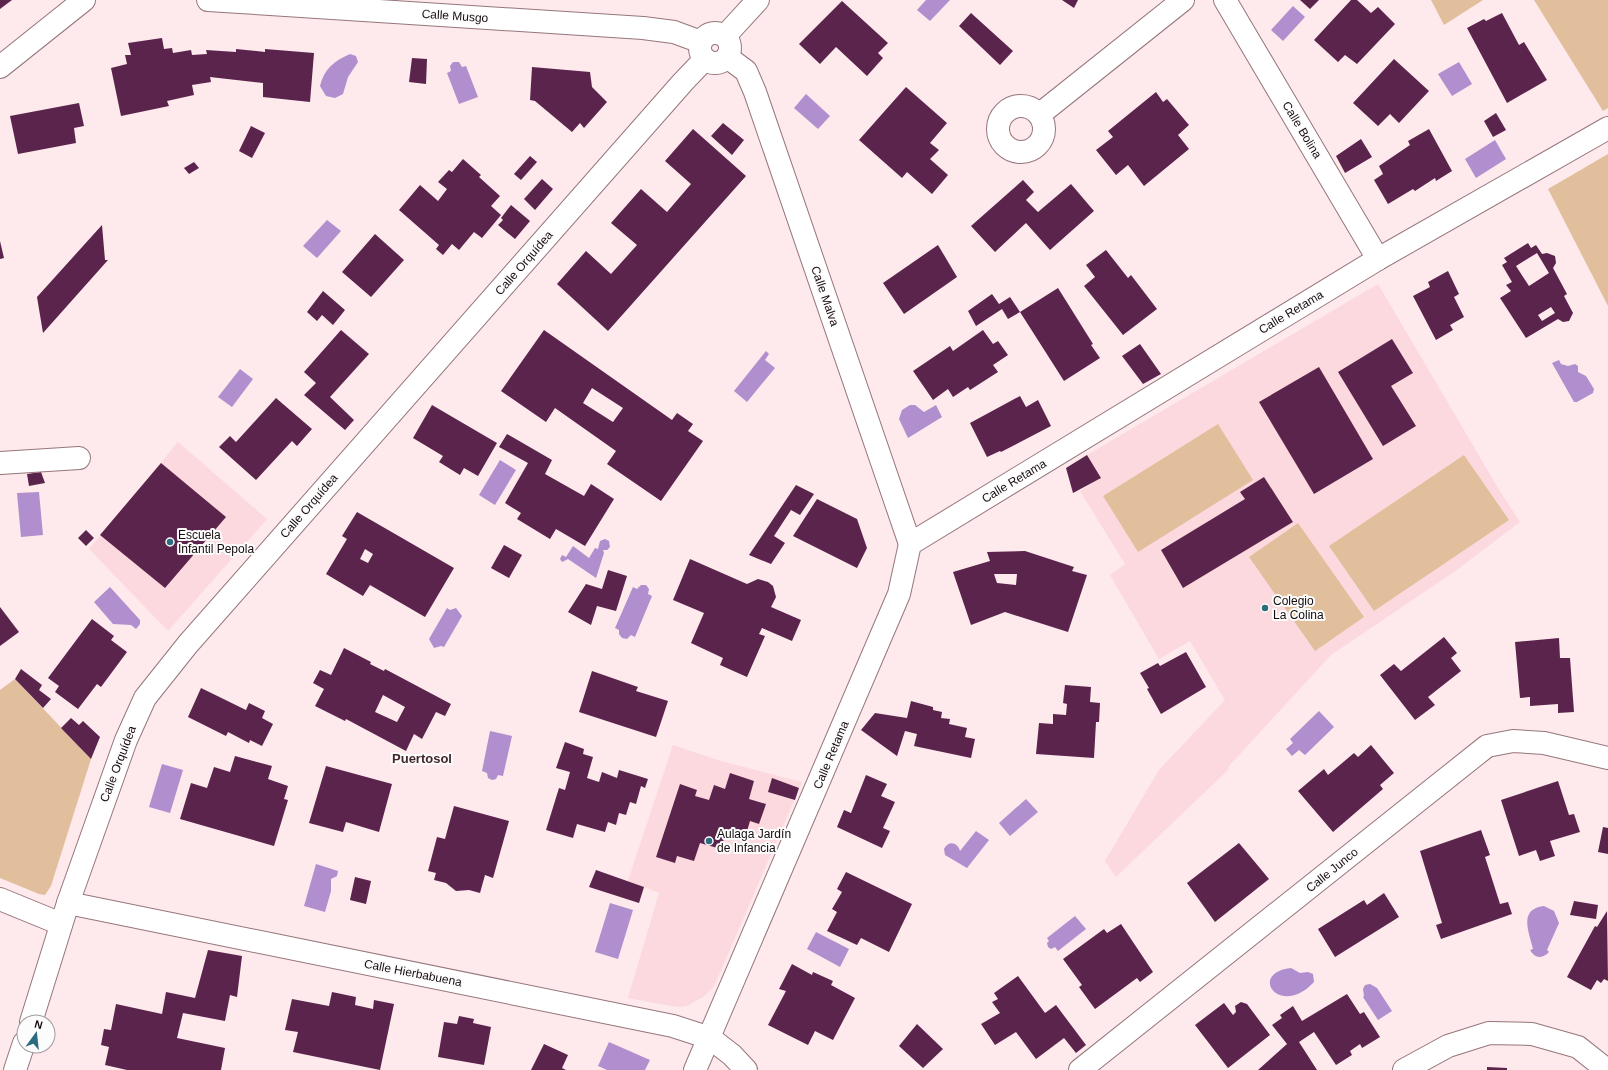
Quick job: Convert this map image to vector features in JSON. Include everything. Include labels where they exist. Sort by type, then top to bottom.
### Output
[{"type":"street","points":[[0,67],[84,0]]},
{"type":"street","name":"Calle Musgo","points":[[208,0],[643,28],[674,32],[703,50]]},
{"type":"street","points":[[726,46],[758,0]]},
{"type":"street","points":[[1040,114],[1183,0]]},
{"type":"street","name":"Calle Bolina","points":[[1225,0],[1378,259]]},
{"type":"street","name":"Calle Orquídea","points":[[33,1014],[68,903],[126,740],[145,698],[193,638],[672,94],[703,50],[710,33],[718,32],[726,46]]},
{"type":"street","name":"Calle Malva","points":[[726,46],[746,71],[755,92],[910,544]]},
{"type":"street","name":"Calle Retama","points":[[695,1070],[899,594],[910,544],[1378,259],[1608,128]]},
{"type":"street","points":[[0,463],[79,458]]},
{"type":"street","name":"Calle Junco","points":[[1080,1070],[1487,746],[1513,741],[1544,743],[1608,758]]},
{"type":"street","points":[[0,899],[61,924]]},
{"type":"street","name":"Calle Hierbabuena","points":[[68,903],[673,1026],[710,1038],[732,1055],[746,1070]]},
{"type":"street","points":[[1404,1070],[1448,1046],[1489,1033],[1532,1034],[1578,1047],[1607,1070]]},
{"type":"street","points":[[15,1070],[20,1054]]},
{"type":"shaded area","points":[[926,0],[950,0],[930,21],[917,10]]},
{"type":"shaded area","points":[[1431,0],[1483,0],[1444,25]]},
{"type":"shaded area","points":[[1534,0],[1608,0],[1608,108],[1603,111]]},
{"type":"shaded area","points":[[1293,6],[1305,17],[1283,41],[1271,30]]},
{"type":"shaded area","points":[[350,54],[356,56],[358,62],[348,77],[343,94],[335,98],[326,96],[320,86],[324,75],[330,66]]},
{"type":"shaded area","points":[[453,62],[459,62],[462,67],[466,66],[478,97],[459,104],[447,73],[451,71],[450,66]]},
{"type":"shaded area","points":[[1459,62],[1472,84],[1452,96],[1438,74]]},
{"type":"shaded area","points":[[806,94],[830,116],[818,129],[794,108]]},
{"type":"shaded area","points":[[1495,140],[1506,159],[1476,178],[1465,159]]},
{"type":"shaded area","points":[[1608,154],[1608,306],[1548,189]]},
{"type":"shaded area","points":[[327,220],[341,231],[317,258],[303,246]]},
{"type":"shaded area","name":"Colegio La Colina","points":[[1378,284],[1501,493],[1520,522],[1454,572],[1331,655],[1228,767],[1229,769],[1116,877],[1105,861],[1159,770],[1225,700],[1190,641],[1159,659],[1110,575],[1125,564],[1080,491],[1101,478],[1087,455]]},
{"type":"shaded area","points":[[766,351],[769,354],[765,360],[775,368],[747,402],[734,391]]},
{"type":"shaded area","points":[[1559,360],[1561,364],[1568,366],[1575,364],[1578,366],[1578,372],[1586,376],[1594,389],[1593,393],[1577,402],[1574,402],[1552,363]]},
{"type":"shaded area","points":[[240,369],[253,379],[232,407],[218,397]]},
{"type":"shaded area","points":[[910,405],[915,405],[924,412],[936,405],[942,417],[908,438],[899,419],[902,410]]},
{"type":"shaded area","points":[[1218,424],[1253,480],[1138,552],[1103,496]]},
{"type":"shaded area","name":"Escuela Infantil Pepola","points":[[178,442],[267,519],[168,631],[89,549]]},
{"type":"shaded area","points":[[1464,455],[1509,520],[1374,611],[1329,546]]},
{"type":"shaded area","points":[[500,460],[516,470],[495,505],[479,495]]},
{"type":"shaded area","points":[[39,492],[43,535],[21,537],[17,493]]},
{"type":"shaded area","points":[[1298,523],[1364,617],[1315,651],[1249,557]]},
{"type":"shaded area","points":[[605,539],[609,541],[610,547],[607,550],[603,550],[604,553],[596,578],[568,559],[562,562],[560,559],[562,555],[566,557],[573,546],[589,558],[595,548],[598,549],[600,541]]},
{"type":"shaded area","points":[[641,585],[646,585],[649,589],[648,594],[652,596],[635,637],[631,635],[627,639],[622,638],[619,634],[619,630],[615,628],[633,587],[637,589]]},
{"type":"shaded area","points":[[110,587],[140,620],[140,624],[136,629],[131,625],[113,624],[94,602]]},
{"type":"shaded area","points":[[447,608],[450,610],[456,608],[462,616],[444,647],[441,646],[434,648],[429,639]]},
{"type":"shaded area","points":[[15,679],[91,759],[51,886],[45,895],[0,878],[0,690]]},
{"type":"shaded area","points":[[1319,711],[1334,727],[1305,755],[1299,750],[1292,756],[1286,749],[1293,743],[1290,739]]},
{"type":"shaded area","points":[[490,731],[512,736],[503,776],[498,775],[496,779],[492,780],[488,778],[487,773],[482,771]]},
{"type":"shaded area","name":"Aulaga Jardín de Infancia","points":[[673,745],[721,761],[802,782],[717,980],[711,990],[703,997],[687,1006],[677,1007],[628,998],[659,893],[628,881]]},
{"type":"shaded area","points":[[162,764],[183,770],[170,813],[149,807]]},
{"type":"shaded area","points":[[1026,799],[1038,812],[1010,836],[999,823]]},
{"type":"shaded area","points":[[976,831],[989,840],[967,868],[945,855],[944,849],[948,844],[955,844],[960,851]]},
{"type":"shaded area","points":[[316,864],[338,871],[337,876],[331,879],[331,891],[325,912],[304,906]]},
{"type":"shaded area","points":[[610,903],[633,910],[618,959],[595,952]]},
{"type":"shaded area","points":[[1544,906],[1554,911],[1559,923],[1547,950],[1549,952],[1544,956],[1539,957],[1534,955],[1530,950],[1533,949],[1527,922],[1528,916],[1531,912],[1536,908]]},
{"type":"shaded area","points":[[1075,916],[1086,929],[1058,951],[1055,947],[1051,949],[1048,947],[1047,943],[1049,941],[1047,938]]},
{"type":"shaded area","points":[[816,932],[849,949],[840,967],[807,949]]},
{"type":"shaded area","points":[[1291,968],[1300,973],[1308,972],[1313,974],[1314,982],[1301,992],[1290,996],[1280,995],[1273,991],[1270,984],[1271,978],[1278,972]]},
{"type":"shaded area","points":[[1370,984],[1377,988],[1392,1011],[1378,1020],[1363,997],[1363,989],[1365,985]]},
{"type":"shaded area","points":[[609,1042],[650,1060],[645,1070],[607,1070],[598,1066]]},
{"type":"building","points":[[0,0],[12,0],[0,9]]},
{"type":"building","points":[[1062,0],[1078,0],[1074,8]]},
{"type":"building","points":[[1300,0],[1319,0],[1310,9]]},
{"type":"building","points":[[1351,0],[1357,0],[1371,13],[1378,7],[1395,24],[1357,64],[1345,55],[1338,62],[1314,40]]},
{"type":"building","points":[[842,1],[888,43],[878,53],[883,58],[867,76],[836,47],[820,64],[799,44]]},
{"type":"building","points":[[971,13],[1013,51],[1000,65],[959,26]]},
{"type":"building","points":[[1502,13],[1519,45],[1524,42],[1547,80],[1507,103],[1467,28],[1484,19],[1486,21]]},
{"type":"building","points":[[162,38],[164,49],[172,48],[173,53],[191,50],[192,55],[207,54],[206,50],[236,52],[236,49],[265,52],[265,49],[314,53],[310,102],[263,97],[263,83],[210,77],[211,82],[192,85],[194,95],[167,101],[169,106],[121,116],[111,68],[127,64],[125,55],[131,55],[128,43]]},
{"type":"building","points":[[412,58],[427,59],[426,84],[409,82]]},
{"type":"building","points":[[1394,59],[1429,91],[1399,123],[1390,114],[1378,126],[1353,103]]},
{"type":"building","points":[[532,67],[590,72],[592,87],[607,102],[584,128],[580,123],[572,132],[535,101],[530,100]]},
{"type":"building","points":[[906,87],[947,123],[930,143],[939,150],[930,159],[948,175],[932,194],[907,172],[902,178],[859,140]]},
{"type":"building","points":[[1156,92],[1163,102],[1167,99],[1189,125],[1178,135],[1189,149],[1144,186],[1128,165],[1116,175],[1096,150],[1113,137],[1108,131]]},
{"type":"building","points":[[79,103],[84,126],[74,128],[76,143],[18,154],[10,116]]},
{"type":"building","points":[[1496,113],[1506,130],[1493,137],[1484,121]]},
{"type":"building","points":[[723,123],[744,140],[732,155],[711,136]]},
{"type":"building","points":[[251,126],[265,133],[252,158],[239,151]]},
{"type":"building","points":[[693,129],[746,176],[608,331],[557,284],[586,251],[611,274],[637,245],[611,223],[641,189],[667,212],[691,184],[665,161]]},
{"type":"building","points":[[1429,129],[1452,171],[1436,181],[1435,178],[1415,191],[1413,189],[1388,204],[1374,180],[1383,174],[1379,166],[1410,145],[1408,141]]},
{"type":"building","points":[[1361,139],[1372,157],[1345,173],[1336,156]]},
{"type":"building","points":[[530,156],[537,162],[521,180],[514,174]]},
{"type":"building","points":[[463,159],[481,175],[479,177],[500,196],[491,206],[501,215],[482,238],[474,232],[459,250],[452,244],[443,255],[436,249],[439,245],[399,210],[420,185],[438,201],[447,189],[438,182],[449,170],[452,172]]},
{"type":"building","points":[[194,162],[199,168],[189,174],[184,168]]},
{"type":"building","points":[[542,179],[553,189],[535,210],[524,199]]},
{"type":"building","points":[[1023,180],[1034,192],[1026,200],[1038,212],[1071,184],[1094,211],[1050,250],[1026,223],[995,252],[971,226]]},
{"type":"building","points":[[511,205],[530,221],[515,239],[498,225],[503,220],[501,218]]},
{"type":"building","points":[[102,225],[105,260],[108,260],[43,333],[37,297]]},
{"type":"building","points":[[375,234],[404,260],[371,297],[342,272]]},
{"type":"building","points":[[0,241],[4,258],[0,259]]},
{"type":"building","points":[[1528,243],[1531,248],[1536,245],[1542,254],[1547,253],[1555,256],[1556,263],[1553,268],[1567,294],[1564,296],[1573,313],[1569,321],[1563,322],[1558,319],[1526,338],[1500,298],[1511,291],[1506,285],[1512,282],[1502,265],[1507,262],[1504,258]],"holes":[[[1537,253],[1549,273],[1529,286],[1516,266]],[[1551,307],[1555,313],[1542,321],[1538,315]]]},
{"type":"building","points":[[938,245],[957,277],[904,314],[883,283]]},
{"type":"building","points":[[1106,250],[1128,278],[1131,275],[1157,309],[1123,335],[1084,286],[1095,277],[1086,265]]},
{"type":"building","points":[[1448,271],[1459,294],[1454,297],[1464,317],[1450,325],[1453,330],[1436,340],[1413,296],[1430,287],[1428,282]]},
{"type":"building","points":[[1058,288],[1093,344],[1091,345],[1100,358],[1064,381],[1020,312]]},
{"type":"building","points":[[323,291],[345,310],[333,325],[322,315],[317,321],[307,312]]},
{"type":"building","points":[[992,294],[999,304],[1010,297],[1020,312],[1008,319],[1002,309],[976,326],[968,311]]},
{"type":"building","points":[[341,330],[369,354],[330,397],[354,420],[345,430],[304,395],[316,383],[304,372]]},
{"type":"building","points":[[544,330],[672,420],[677,413],[693,424],[688,431],[703,441],[661,501],[607,464],[616,451],[555,408],[546,422],[501,391]],"holes":[[[592,388],[623,408],[613,422],[583,403]]]},
{"type":"building","points":[[983,330],[993,344],[998,341],[1008,355],[993,365],[998,372],[970,390],[968,387],[953,397],[948,389],[933,400],[913,371],[950,346],[953,351]]},
{"type":"building","points":[[1392,339],[1413,373],[1391,386],[1416,426],[1383,446],[1338,372]]},
{"type":"building","points":[[1140,344],[1161,374],[1143,384],[1122,356]]},
{"type":"building","points":[[1319,367],[1373,459],[1314,494],[1259,402]]},
{"type":"building","points":[[1020,396],[1026,407],[1038,400],[1051,426],[1001,452],[1000,451],[987,457],[970,423]]},
{"type":"building","points":[[276,398],[312,429],[297,446],[292,441],[256,480],[219,447],[230,436],[236,442]]},
{"type":"building","points":[[432,405],[497,443],[478,476],[464,468],[460,475],[439,462],[443,456],[413,438]]},
{"type":"building","points":[[507,434],[552,460],[545,474],[584,496],[591,484],[614,499],[585,546],[556,529],[550,539],[517,519],[521,513],[505,503],[528,463],[499,447]]},
{"type":"building","points":[[1087,455],[1101,478],[1073,493],[1066,468]]},
{"type":"building","points":[[161,463],[226,517],[165,588],[100,535]]},
{"type":"building","points":[[41,472],[45,483],[29,486],[27,474]]},
{"type":"building","points":[[1264,477],[1293,522],[1183,588],[1161,550],[1245,499],[1240,492]]},
{"type":"building","points":[[796,485],[814,494],[800,515],[791,510],[774,536],[785,543],[771,564],[749,555]]},
{"type":"building","points":[[817,499],[857,519],[867,548],[857,568],[793,536]]},
{"type":"building","points":[[357,512],[454,568],[425,617],[370,585],[363,596],[326,574],[347,539],[342,536]],"holes":[[[365,549],[373,554],[368,563],[360,559]]]},
{"type":"building","points":[[86,530],[94,538],[86,546],[78,538]]},
{"type":"building","points":[[504,545],[522,555],[509,578],[491,568]]},
{"type":"building","points":[[1025,551],[1074,567],[1072,571],[1087,575],[1068,632],[1005,612],[971,625],[953,572],[990,561],[987,552]],"holes":[[[994,574],[1017,574],[1016,585],[997,583]]]},
{"type":"building","points":[[690,559],[747,584],[758,579],[768,582],[773,586],[776,597],[771,607],[801,620],[792,641],[762,628],[759,634],[765,636],[747,677],[720,665],[723,658],[691,643],[704,613],[673,600]]},
{"type":"building","points":[[608,570],[627,576],[616,611],[597,606],[591,625],[568,612],[586,584],[602,589]]},
{"type":"building","points":[[0,607],[19,632],[0,646]]},
{"type":"building","points":[[92,619],[114,636],[111,640],[127,652],[101,687],[97,684],[78,709],[55,692],[59,686],[48,678]]},
{"type":"building","points":[[1444,637],[1457,653],[1451,658],[1461,671],[1428,697],[1435,705],[1415,720],[1380,675],[1394,664],[1401,671]]},
{"type":"building","points":[[1559,638],[1560,658],[1570,658],[1574,712],[1558,713],[1558,704],[1530,706],[1530,697],[1520,698],[1515,642]]},
{"type":"building","points":[[344,648],[371,662],[370,664],[384,671],[385,669],[451,704],[445,716],[436,712],[422,739],[414,734],[406,751],[346,719],[345,721],[315,706],[324,689],[313,683],[320,670],[331,675]],"holes":[[[383,695],[405,707],[397,722],[375,712]]]},
{"type":"building","points":[[1186,652],[1206,687],[1161,714],[1140,673],[1158,663],[1160,666]]},
{"type":"building","points":[[21,669],[42,685],[39,690],[51,699],[43,708],[15,679]]},
{"type":"building","points":[[592,671],[638,687],[636,691],[668,701],[656,737],[579,712]]},
{"type":"building","points":[[1065,685],[1091,687],[1090,702],[1100,703],[1099,722],[1096,722],[1094,758],[1036,754],[1039,723],[1053,724],[1053,714],[1066,715],[1067,704],[1063,703]]},
{"type":"building","points":[[201,688],[246,710],[249,703],[265,711],[262,718],[273,724],[262,746],[250,740],[249,743],[228,732],[226,736],[188,717]]},
{"type":"building","points":[[911,701],[933,707],[933,710],[942,712],[941,718],[950,719],[949,724],[967,728],[965,737],[975,739],[971,758],[914,746],[917,734],[905,731],[897,756],[861,730],[875,713],[907,718]]},
{"type":"building","points":[[71,718],[79,725],[83,721],[100,737],[91,759],[61,728]]},
{"type":"building","points":[[565,742],[584,749],[583,754],[593,757],[587,778],[599,782],[602,772],[617,778],[619,770],[648,779],[645,788],[641,786],[636,804],[630,802],[626,815],[619,813],[616,825],[608,822],[605,832],[577,824],[573,838],[546,830],[559,788],[565,790],[570,772],[556,768]]},
{"type":"building","points":[[1371,745],[1394,773],[1380,785],[1383,789],[1333,832],[1298,791],[1324,769],[1328,775],[1354,753],[1358,757]]},
{"type":"building","points":[[235,756],[272,766],[268,779],[288,786],[284,799],[288,800],[274,846],[180,819],[191,783],[207,788],[214,767],[230,772]]},
{"type":"building","points":[[326,766],[392,784],[379,832],[346,822],[343,832],[309,823]]},
{"type":"building","points":[[730,773],[754,781],[749,799],[766,804],[759,824],[750,821],[745,838],[726,832],[721,849],[700,843],[694,861],[677,856],[675,863],[656,857],[680,784],[697,790],[695,796],[709,800],[714,785],[725,789]]},
{"type":"building","points":[[866,775],[887,784],[881,796],[895,802],[883,828],[890,831],[882,848],[837,827],[844,810],[851,813]]},
{"type":"building","points":[[772,778],[799,788],[795,800],[768,792]]},
{"type":"building","points":[[1558,781],[1569,815],[1574,814],[1580,832],[1550,841],[1555,856],[1540,861],[1536,850],[1519,856],[1501,800]]},
{"type":"building","points":[[454,806],[509,821],[493,878],[485,875],[480,893],[469,890],[456,891],[446,883],[434,880],[436,873],[428,871],[437,837],[445,839]]},
{"type":"building","points":[[1603,827],[1608,828],[1608,854],[1598,852]]},
{"type":"building","points":[[1481,830],[1490,855],[1485,857],[1500,904],[1508,902],[1512,914],[1441,939],[1436,925],[1442,923],[1420,851]]},
{"type":"building","points":[[1239,843],[1269,879],[1215,922],[1187,883]]},
{"type":"building","points":[[596,870],[644,887],[639,903],[589,887]]},
{"type":"building","points":[[846,872],[912,904],[889,952],[861,938],[857,945],[827,931],[837,912],[832,909],[842,892],[837,889]]},
{"type":"building","points":[[355,877],[371,881],[366,904],[350,900]]},
{"type":"building","points":[[1384,893],[1399,917],[1335,957],[1318,929],[1364,900],[1367,905]]},
{"type":"building","points":[[1574,901],[1598,905],[1596,919],[1570,915]]},
{"type":"building","points":[[1607,911],[1608,981],[1604,979],[1601,983],[1597,980],[1591,990],[1567,977],[1595,926],[1597,927]]},
{"type":"building","points":[[1121,924],[1153,972],[1140,982],[1137,978],[1095,1009],[1079,987],[1082,985],[1063,959],[1104,929],[1107,933]]},
{"type":"building","points":[[208,950],[242,956],[237,997],[230,995],[225,1021],[183,1013],[177,1038],[225,1048],[221,1070],[127,1070],[105,1065],[109,1047],[101,1045],[104,1029],[111,1030],[116,1004],[162,1014],[166,992],[195,998]]},
{"type":"building","points":[[792,964],[812,975],[813,972],[833,981],[831,985],[855,998],[833,1040],[815,1031],[808,1045],[768,1025],[786,991],[779,989]]},
{"type":"building","points":[[1018,976],[1045,1013],[1056,1005],[1086,1045],[1076,1053],[1064,1038],[1036,1059],[1016,1032],[995,1045],[981,1024],[1000,1013],[992,1002],[998,999],[994,993]]},
{"type":"building","points":[[332,992],[356,997],[355,1005],[373,1009],[374,1000],[394,1004],[380,1070],[293,1052],[298,1032],[285,1030],[292,999],[329,1006]]},
{"type":"building","points":[[1347,994],[1360,1014],[1364,1012],[1380,1037],[1362,1048],[1360,1044],[1350,1051],[1352,1055],[1336,1065],[1314,1032],[1299,1042],[1317,1070],[1258,1070],[1287,1044],[1272,1025],[1282,1018],[1280,1015],[1293,1006],[1302,1021]]},
{"type":"building","points":[[1241,1002],[1247,1004],[1270,1035],[1228,1068],[1195,1025],[1224,1003],[1233,1015],[1236,1012],[1235,1006]]},
{"type":"building","points":[[459,1016],[474,1019],[473,1023],[491,1027],[484,1065],[438,1057],[444,1022],[457,1024]]},
{"type":"building","points":[[917,1024],[943,1049],[923,1068],[899,1046]]},
{"type":"building","points":[[544,1044],[568,1055],[562,1068],[566,1070],[531,1070]]},
{"type":"building","points":[[1487,1067],[1507,1068],[1507,1070],[1487,1070]]},
{"type":"place","name":"Escuela Infantil Pepola","points":[[170,542]]},
{"type":"place","name":"Colegio La Colina","points":[[1265,608]]},
{"type":"place","name":"Aulaga Jardín de Infancia","points":[[709,841]]},
{"type":"district","name":"Puertosol","points":[[422,758]]}]
